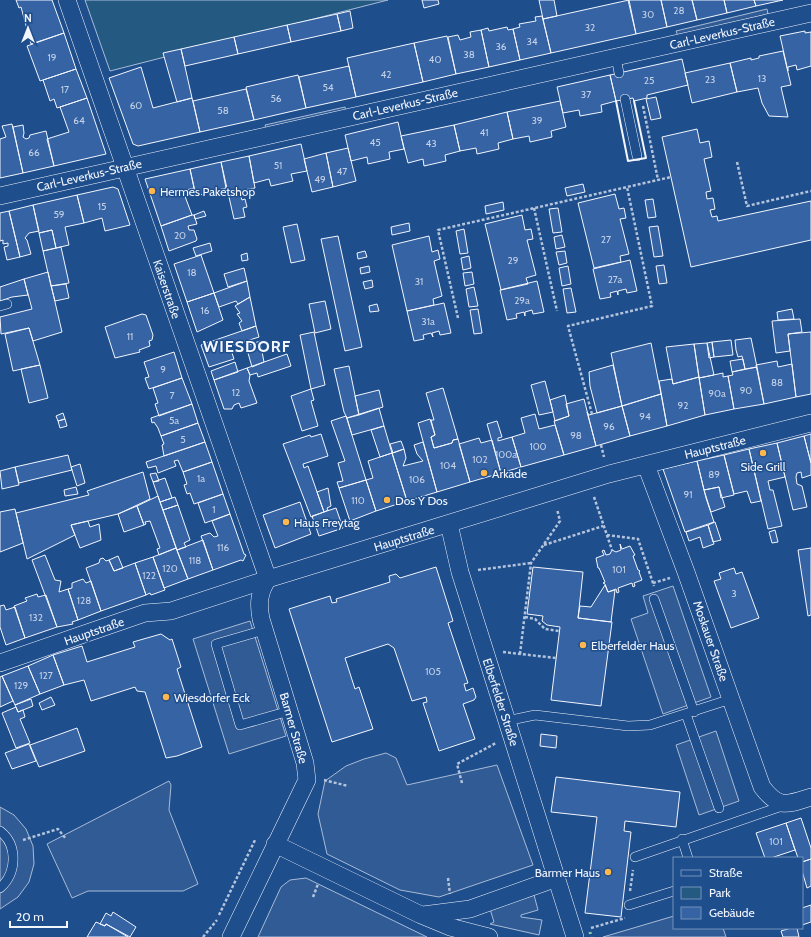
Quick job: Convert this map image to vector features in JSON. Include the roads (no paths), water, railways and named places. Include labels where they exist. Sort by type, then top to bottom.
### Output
[{"type":"street","name":"Kaiserstraße","points":[[67,0],[268,579]]},
{"type":"street","name":"Carl-Leverkus-Straße","points":[[0,196],[124,166],[617,65],[811,13]]},
{"type":"street","name":"Hauptstraße","points":[[0,663],[145,613],[171,611],[268,579],[588,481],[811,423]]},
{"type":"street","name":"Moskauer Straße","points":[[646,465],[686,572],[762,787],[772,799],[788,804]]},
{"type":"street","name":"Elberfelder Straße","points":[[449,524],[460,572],[575,937]]},
{"type":"street","name":"Barmer Straße","points":[[231,937],[307,780],[305,762],[264,630],[258,603],[262,588],[268,579]]},
{"type":"street","points":[[788,804],[811,797]]},
{"type":"street","points":[[275,844],[420,915],[450,927],[489,937]]},
{"type":"street","points":[[420,915],[470,909],[557,878]]},
{"type":"lane","points":[[625,99],[637,156]]},
{"type":"lane","points":[[654,599],[719,808]]},
{"type":"lane","points":[[264,630],[216,644],[240,725],[289,711]]},
{"type":"lane","points":[[508,728],[536,715],[628,726],[650,725],[731,699]]},
{"type":"lane","points":[[635,857],[682,839],[788,804]]},
{"type":"lane","points":[[0,831],[11,844],[14,856],[8,879],[0,888]]},
{"type":"lane","points":[[682,839],[688,857]]},
{"type":"lane","points":[[629,905],[673,891]]},
{"type":"place","name":"Hermes Paketshop","points":[[152,191]]},
{"type":"place","name":"Side Grill","points":[[763,453]]},
{"type":"place","name":"Arkade","points":[[484,473]]},
{"type":"place","name":"Dos Y Dos","points":[[387,500]]},
{"type":"place","name":"Haus Freytag","points":[[286,522]]},
{"type":"place","name":"Elberfelder Haus","points":[[583,645]]},
{"type":"place","name":"Wiesdorfer Eck","points":[[166,697]]},
{"type":"place","name":"Barmer Haus","points":[[608,872]]},
{"type":"district","name":"WIESDORF","points":[[247,346]]}]
